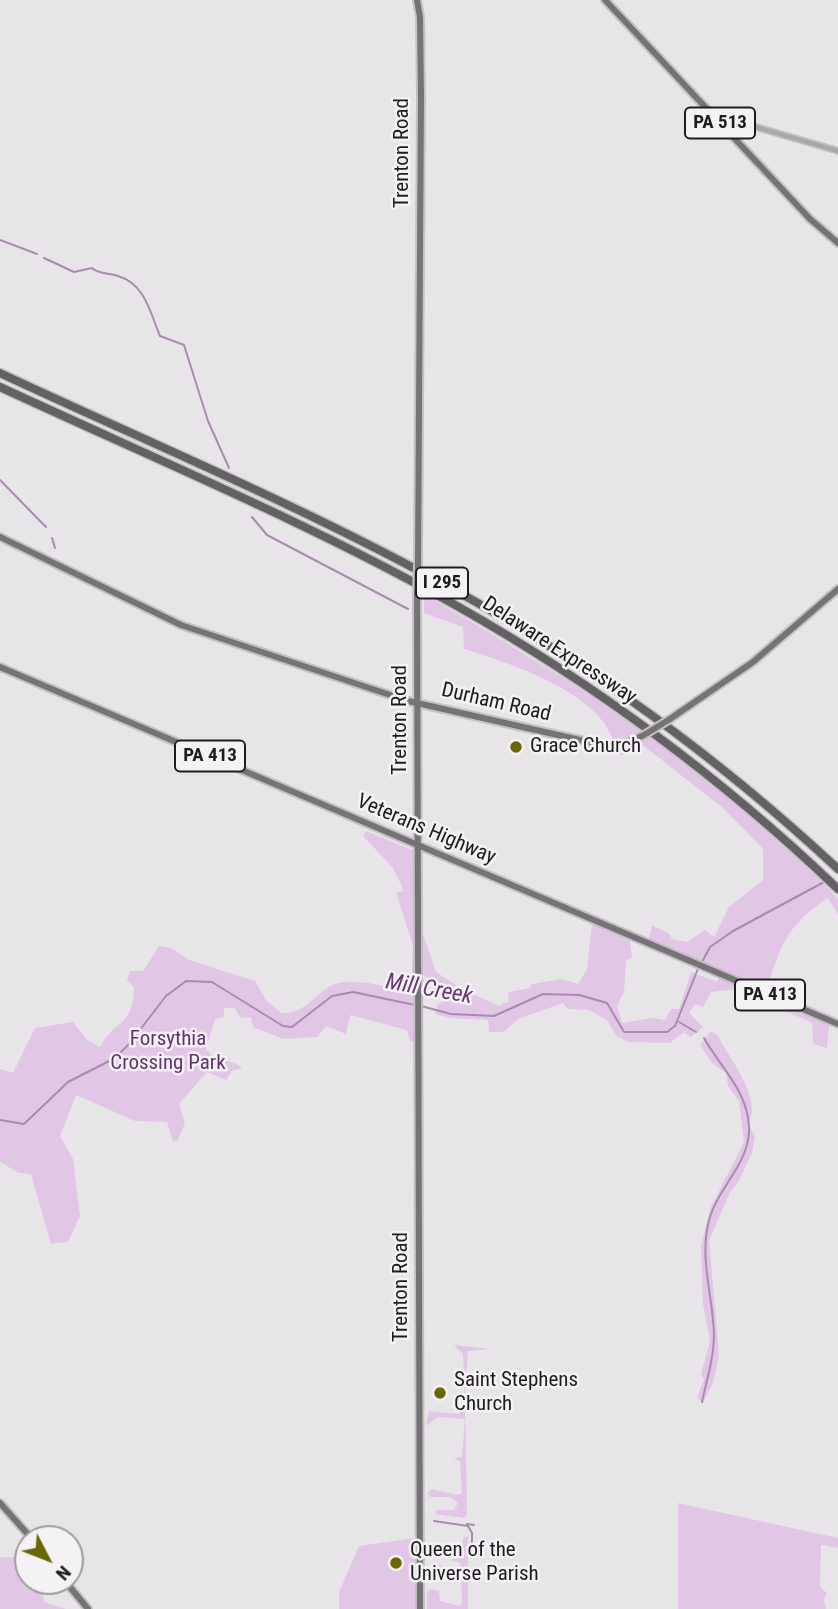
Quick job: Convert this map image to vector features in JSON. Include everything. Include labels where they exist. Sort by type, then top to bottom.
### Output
[{"type":"highway","name":"Delaware Expressway","points":[[0,373],[346,534],[498,615],[596,677],[683,739],[838,869]]},
{"type":"highway","name":"Delaware Expressway","points":[[0,387],[354,552],[478,619],[590,689],[671,747],[738,799],[835,888]]},
{"type":"main road","name":"Trenton Road","points":[[417,0],[420,17],[421,86],[417,594],[420,1609]]},
{"type":"main road","name":"PA 513","points":[[605,0],[810,219],[838,243]]},
{"type":"main road","name":"Durham Road","points":[[0,537],[181,625],[418,704],[603,745],[622,745],[644,736],[670,719],[753,662],[838,589]]},
{"type":"main road","name":"Veterans Highway","points":[[0,667],[838,1024]]},
{"type":"main road","points":[[0,1503],[20,1525]]},
{"type":"main road","points":[[76,1595],[88,1609]]},
{"type":"street","points":[[712,114],[838,151]]},
{"type":"green space","name":"Forsythia Crossing Park","points":[[424,594],[589,694],[696,769],[794,853],[838,899],[838,915],[828,898],[795,926],[782,947],[767,988],[778,1002],[829,1025],[827,1048],[813,1044],[812,1023],[737,989],[711,992],[703,1007],[695,1004],[689,1013],[703,1027],[691,1037],[684,1032],[670,1043],[629,1042],[616,1036],[607,1020],[589,1010],[568,1009],[563,1003],[518,1019],[504,1032],[489,1032],[488,1020],[451,1018],[435,1014],[437,1005],[445,1000],[445,993],[423,975],[415,1040],[410,1042],[407,1030],[350,1015],[346,1034],[326,1026],[317,1037],[283,1039],[253,1027],[251,1017],[241,1018],[234,1008],[224,1008],[224,1017],[215,1019],[206,1049],[216,1057],[242,1068],[232,1071],[226,1080],[207,1072],[179,1104],[185,1123],[177,1141],[173,1141],[167,1122],[135,1121],[76,1095],[60,1136],[73,1159],[80,1216],[68,1242],[51,1244],[31,1174],[19,1173],[0,1162],[0,1069],[13,1073],[35,1028],[73,1022],[87,1040],[100,1047],[130,1010],[134,988],[127,980],[130,971],[143,971],[159,946],[171,948],[189,960],[255,981],[266,1000],[281,1013],[299,1009],[327,988],[344,982],[369,983],[411,991],[413,946],[396,892],[404,891],[393,868],[363,836],[366,831],[415,851],[414,931],[423,934],[436,972],[462,989],[499,1006],[509,1001],[508,992],[530,988],[532,984],[562,979],[578,984],[587,969],[592,924],[630,941],[632,958],[626,960],[624,992],[617,1006],[622,1023],[653,1018],[665,1020],[671,1009],[679,1009],[691,972],[717,982],[722,970],[649,939],[652,925],[670,934],[671,939],[687,942],[705,930],[714,937],[729,907],[763,880],[763,849],[724,809],[644,746],[623,755],[586,749],[587,745],[615,748],[608,729],[594,712],[576,697],[529,672],[464,649],[463,627],[424,613]]},
{"type":"green space","points":[[711,1031],[718,1036],[743,1079],[752,1103],[748,1124],[755,1136],[752,1153],[739,1181],[730,1192],[709,1241],[719,1355],[713,1383],[703,1403],[697,1398],[704,1379],[701,1374],[710,1341],[703,1304],[701,1246],[710,1209],[744,1142],[739,1101],[728,1086],[726,1073],[712,1063],[700,1045]]},
{"type":"green space","points":[[454,1345],[490,1349],[468,1351],[465,1393],[467,1514],[464,1518],[435,1514],[437,1510],[454,1510],[458,1503],[450,1497],[430,1497],[428,1493],[431,1489],[458,1495],[462,1493],[460,1461],[453,1458],[462,1457],[465,1419],[438,1417],[426,1426],[429,1411],[458,1414],[465,1407],[463,1354]]},
{"type":"green space","points":[[678,1503],[838,1538],[838,1548],[821,1545],[820,1587],[827,1593],[824,1599],[826,1609],[678,1609]]},
{"type":"green space","points":[[468,1536],[468,1609],[427,1609],[427,1592],[431,1589],[439,1591],[440,1601],[460,1606],[462,1604],[461,1575],[436,1569],[440,1564],[443,1568],[460,1567],[460,1563],[451,1560],[462,1553],[463,1538]]},
{"type":"green space","points":[[416,1538],[416,1609],[339,1609],[339,1592],[359,1546]]},
{"type":"green space","points":[[0,1557],[14,1558],[14,1595],[43,1595],[44,1602],[66,1609],[0,1609]]},
{"type":"waterway","points":[[0,240],[37,254]]},
{"type":"waterway","points":[[44,258],[74,272],[92,268],[118,276],[135,285],[145,300],[160,336],[184,345],[208,421],[229,468]]},
{"type":"waterway","points":[[0,480],[46,527]]},
{"type":"waterway","points":[[252,517],[267,535],[408,609]]},
{"type":"waterway","points":[[52,538],[55,548]]},
{"type":"waterway","name":"Mill Creek","points":[[702,962],[710,947],[733,931],[824,882]]},
{"type":"waterway","name":"Mill Creek","points":[[421,1006],[451,1014],[494,1016],[543,994],[579,995],[607,1003],[624,1032],[667,1032],[675,1026],[699,966]]},
{"type":"waterway","name":"Mill Creek","points":[[0,1120],[24,1124],[68,1082],[115,1058],[166,996],[186,981],[212,982],[283,1026],[292,1027],[332,996],[353,992],[415,1005]]},
{"type":"waterway","points":[[679,1022],[696,1032]]},
{"type":"waterway","points":[[702,1402],[712,1360],[714,1334],[706,1261],[707,1232],[714,1206],[745,1151],[749,1126],[738,1090],[704,1038]]},
{"type":"waterway","points":[[434,1521],[468,1526],[472,1533],[472,1550]]},
{"type":"waterway","points":[[467,1524],[474,1525]]},
{"type":"place","name":"Grace Church","points":[[516,747]]},
{"type":"place","name":"Saint Stephens Church","points":[[440,1393]]},
{"type":"place","name":"Queen of the Universe Parish","points":[[396,1563]]}]
